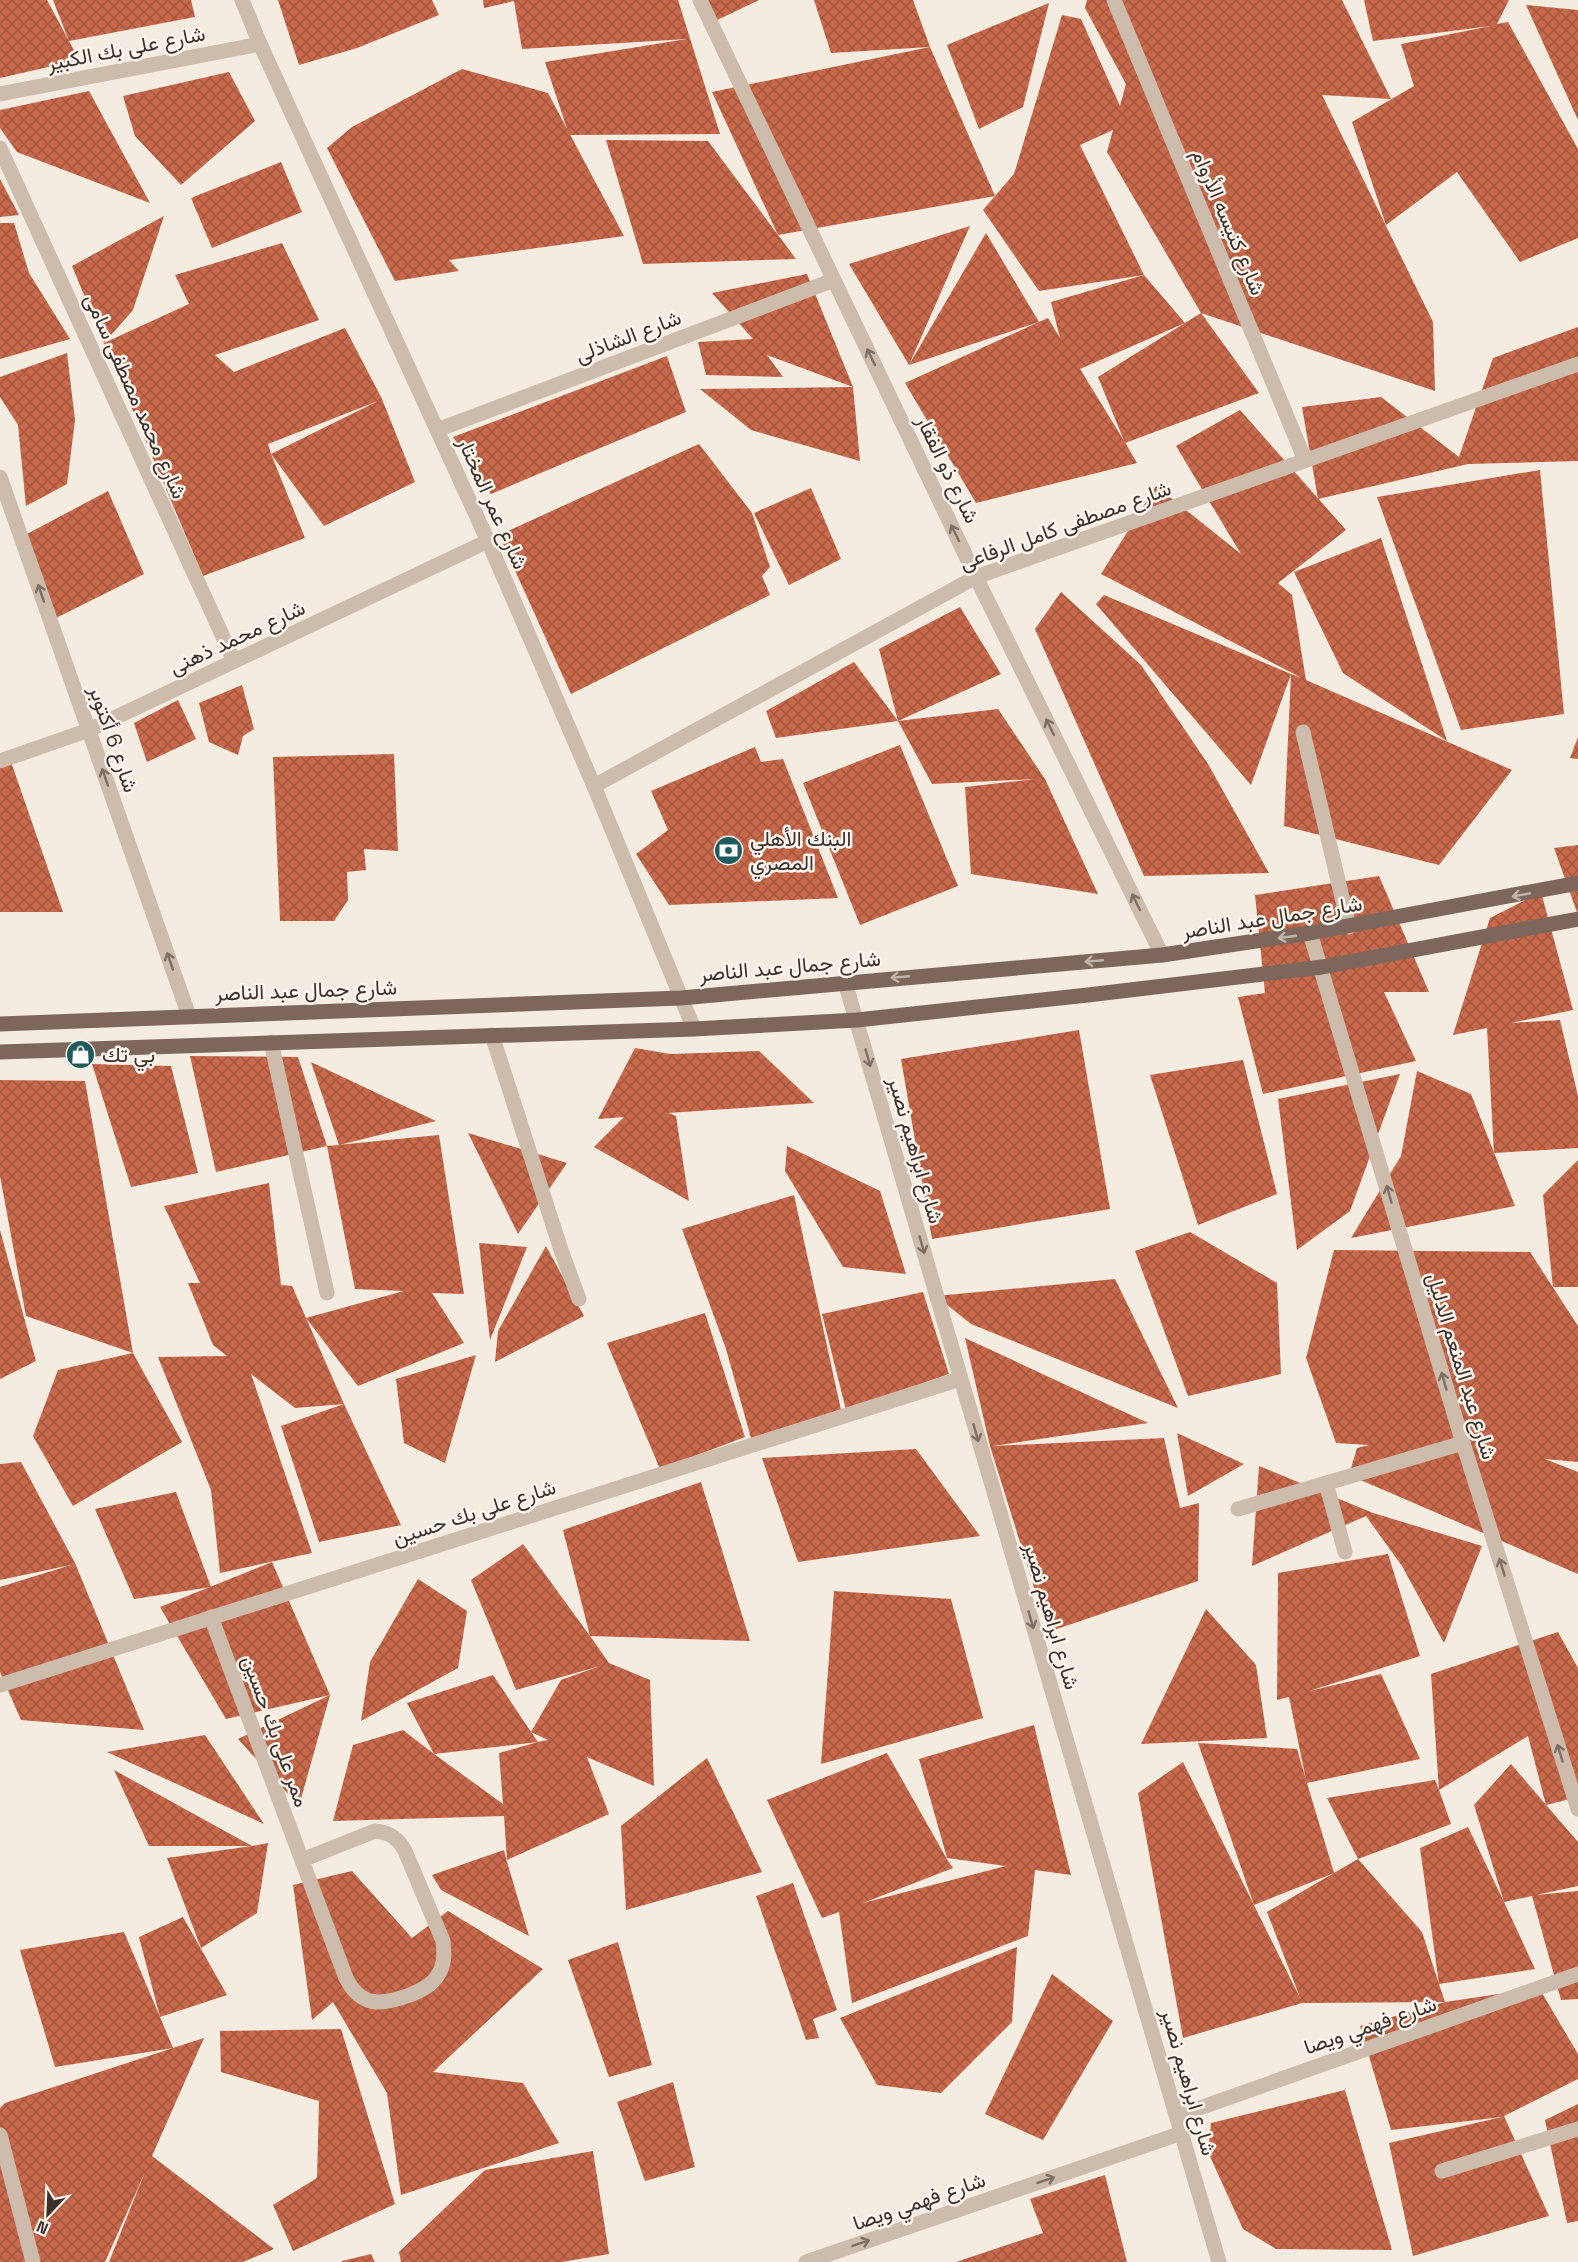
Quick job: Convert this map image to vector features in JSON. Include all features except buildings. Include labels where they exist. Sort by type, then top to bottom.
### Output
[{"type":"main road","name":"شارع جمال عبد الناصر","points":[[0,1024],[681,998],[1162,955],[1349,927],[1578,883]]},
{"type":"main road","points":[[0,1052],[694,1029],[856,1020],[1322,967],[1577,922]]},
{"type":"street","name":"شارع عمر المختار","points":[[242,0],[260,44],[488,541],[594,786],[694,1029]]},
{"type":"street","name":"شارع ذو الفقار","points":[[700,0],[976,577],[1162,955]]},
{"type":"street","name":"شارع كنيسه الأروام","points":[[1114,0],[1305,460]]},
{"type":"street","name":"شارع على بك الكبير","points":[[0,93],[260,44]]},
{"type":"street","name":"شارع محمد مصطفى سامى","points":[[0,148],[234,662]]},
{"type":"street","name":"شارع الشاذلى","points":[[437,430],[834,280]]},
{"type":"street","name":"شارع مصطفى كامل الرفاعى","points":[[594,786],[976,577],[1578,363]]},
{"type":"street","name":"شارع 6 أكتوبر","points":[[0,477],[189,1016]]},
{"type":"street","name":"شارع محمد ذهنى","points":[[0,761],[89,730],[488,541]]},
{"type":"street","points":[[1303,732],[1349,927]]},
{"type":"street","name":"شارع عبد المنعم الدليل","points":[[1310,933],[1463,1443],[1578,1809]]},
{"type":"street","name":"شارع ابراهيم نصير","points":[[845,982],[1219,2262]]},
{"type":"street","points":[[492,1035],[579,1299]]},
{"type":"street","points":[[271,1042],[327,1293]]},
{"type":"street","name":"شارع على بك حسين","points":[[0,1685],[960,1379]]},
{"type":"street","points":[[1238,1509],[1463,1443]]},
{"type":"street","points":[[1326,1483],[1346,1552]]},
{"type":"street","name":"ممر على بك حسين","points":[[211,1617],[346,1978],[351,1988],[359,1996],[369,2001],[392,2001],[425,1989],[435,1980],[442,1967],[445,1954],[443,1941],[405,1851],[393,1836],[375,1831],[302,1860]]},
{"type":"street","name":"شارع فهمي ويصا","points":[[1177,2116],[1578,1974]]},
{"type":"street","points":[[1442,2171],[1578,2130]]},
{"type":"street","name":"شارع فهمي ويصا","points":[[806,2262],[1182,2133]]},
{"type":"street","points":[[0,2135],[7,2188],[33,2262]]},
{"type":"place","name":"البنك الأهلي المصري","points":[[729,850]]},
{"type":"place","name":"بي تك","points":[[81,1054]]}]
